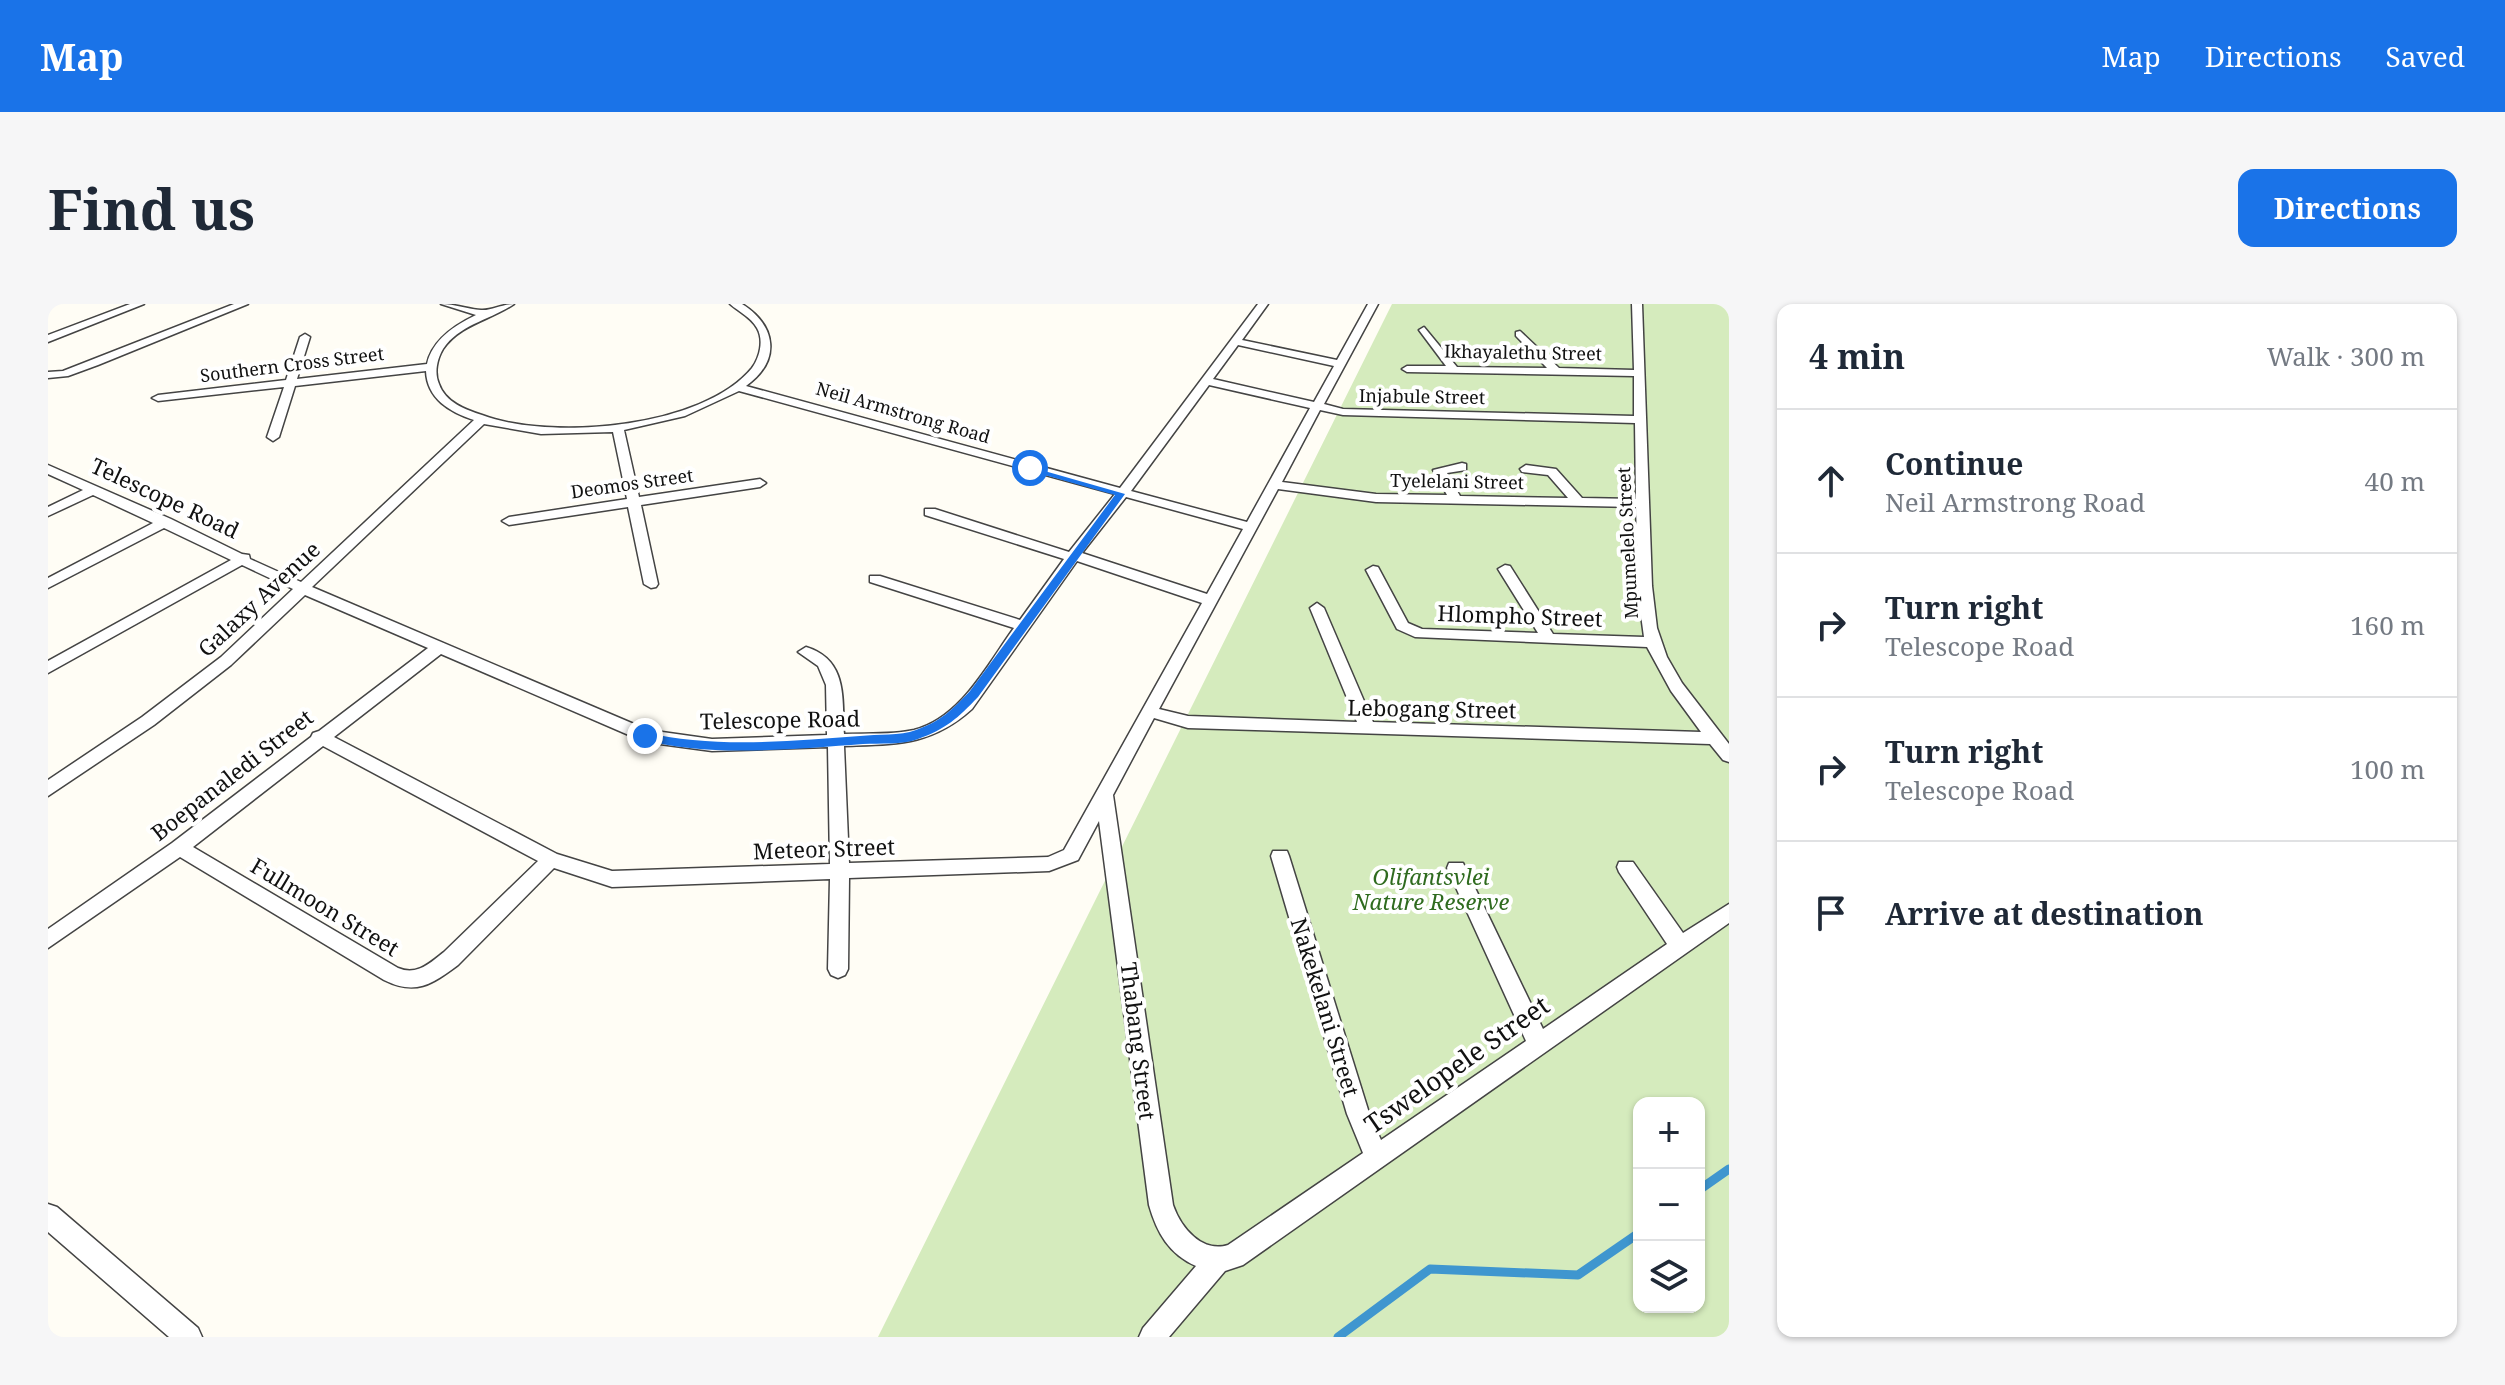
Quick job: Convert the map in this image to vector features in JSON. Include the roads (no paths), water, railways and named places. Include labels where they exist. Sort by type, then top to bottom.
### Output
[{"type":"street","points":[[48,339],[139,304]]},
{"type":"street","points":[[48,375],[64,374],[243,304]]},
{"type":"street","points":[[446,304],[484,314]]},
{"type":"street","points":[[509,304],[484,314],[442,344],[430,367],[431,382],[440,397],[457,410],[481,420],[544,431],[618,428],[686,412],[737,387],[763,360],[767,342],[755,318],[735,304]]},
{"type":"street","name":"Telescope Road","points":[[48,469],[244,558],[304,589],[624,728],[666,741],[712,745],[837,742],[913,736],[948,721],[966,705],[1073,556],[1263,304]]},
{"type":"street","points":[[1249,527],[1373,304]]},
{"type":"street","name":"Mpumelelo Street","points":[[1637,304],[1645,586],[1653,642],[1670,675],[1729,756]]},
{"type":"street","points":[[1424,330],[1453,369]]},
{"type":"street","points":[[1520,334],[1556,371]]},
{"type":"street","points":[[273,437],[305,337]]},
{"type":"street","points":[[1236,342],[1339,364]]},
{"type":"street","name":"Southern Cross Street","points":[[158,398],[430,367]]},
{"type":"street","name":"Ikhayalethu Street","points":[[1407,369],[1640,373]]},
{"type":"street","name":"Injabule Street","points":[[1206,381],[1317,407],[1370,414],[1640,420]]},
{"type":"street","name":"Neil Armstrong Road","points":[[737,387],[1249,527]]},
{"type":"street","name":"Galaxy Avenue","points":[[48,789],[199,683],[304,589],[481,420]]},
{"type":"street","points":[[618,428],[651,584]]},
{"type":"street","points":[[1456,500],[1439,470],[1462,467]]},
{"type":"street","points":[[1526,469],[1552,472],[1579,502]]},
{"type":"street","name":"Deomos Street","points":[[509,521],[760,483]]},
{"type":"street","name":"Tyelelani Street","points":[[1272,485],[1357,497],[1642,503]]},
{"type":"street","points":[[48,512],[94,490]]},
{"type":"street","points":[[930,512],[1209,600]]},
{"type":"street","points":[[48,584],[166,522]]},
{"type":"street","name":"Meteor Street","points":[[319,737],[551,859],[612,879],[840,874],[1059,862],[1071,855],[1249,527]]},
{"type":"street","points":[[48,668],[244,558]]},
{"type":"street","points":[[1505,569],[1548,638]]},
{"type":"street","name":"Hlompho Street","points":[[1373,570],[1397,619],[1413,632],[1653,642]]},
{"type":"street","points":[[875,579],[1023,626]]},
{"type":"street","points":[[1317,608],[1368,729]]},
{"type":"street","name":"Boepanaledi Street","points":[[50,940],[179,848],[319,737],[441,646]]},
{"type":"street","points":[[806,652],[825,663],[831,672],[837,742],[840,874],[838,969]]},
{"type":"street","name":"Lebogang Street","points":[[1148,711],[1188,722],[1716,738]]},
{"type":"street","name":"Thabang Street","points":[[1104,794],[1161,1205],[1174,1236],[1185,1249],[1217,1261]]},
{"type":"street","name":"Fullmoon Street","points":[[179,848],[391,974],[410,980],[426,976],[448,961],[551,859]]},
{"type":"street","name":"Nakekelani Street","points":[[1280,856],[1358,1114],[1376,1156]]},
{"type":"street","points":[[1626,867],[1680,946]]},
{"type":"street","points":[[1456,868],[1538,1042]]},
{"type":"street","name":"Tswelopele Street","points":[[1217,1261],[1234,1256],[1729,912]]},
{"type":"street","points":[[48,1216],[189,1337]]},
{"type":"street","points":[[1152,1337],[1217,1261]]},
{"type":"waterway","points":[[1705,1186],[1729,1169]]},
{"type":"waterway","points":[[1338,1337],[1430,1269],[1578,1275],[1633,1237]]},
{"type":"park label","name":"Olifantsvlei Nature Reserve","points":[[1431,890]]}]
